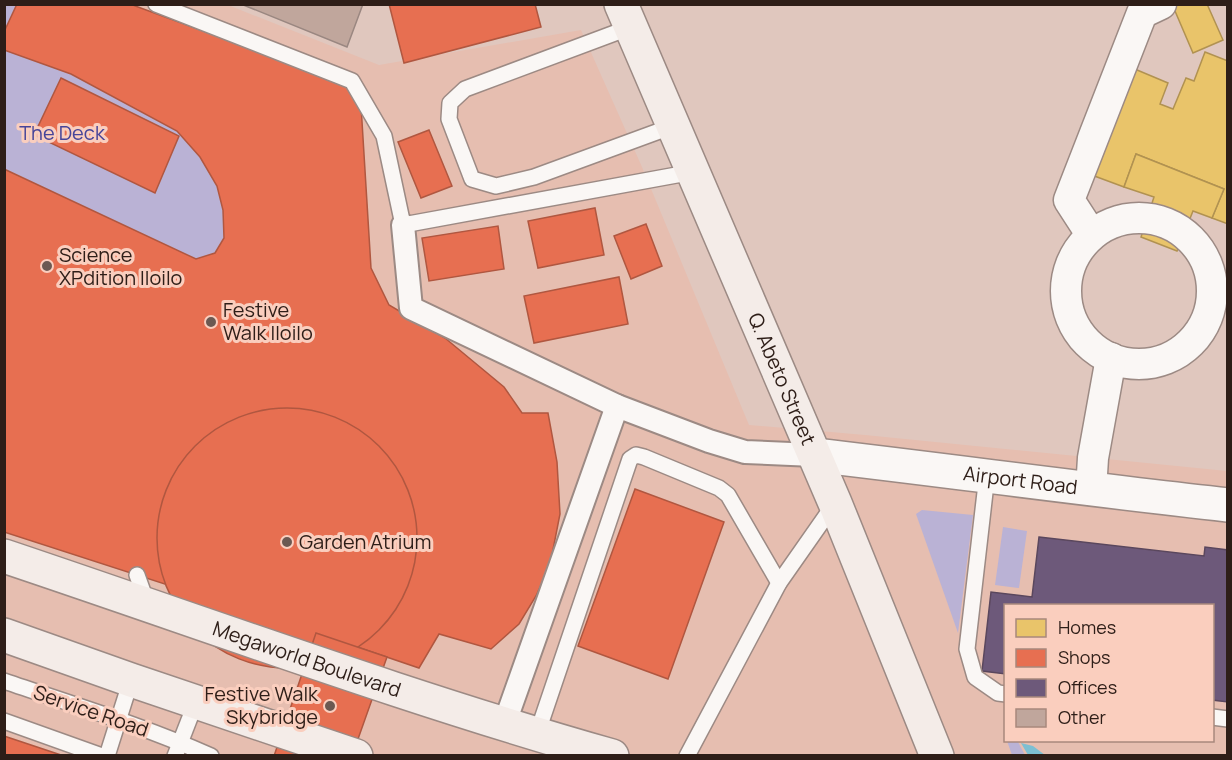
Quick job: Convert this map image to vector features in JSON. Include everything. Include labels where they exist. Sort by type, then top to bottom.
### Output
[{"type":"main road","name":"Q. Abeto Street","points":[[626,16],[835,503],[937,756]]},
{"type":"main road","name":"Megaworld Boulevard","points":[[4,556],[142,589],[275,650],[504,725],[612,756]]},
{"type":"main road","points":[[4,635],[357,756]]},
{"type":"street","points":[[1091,234],[1069,200],[1142,13],[1161,4]]},
{"type":"street","points":[[1134,217],[1158,220],[1180,230],[1197,246],[1220,289],[1196,337],[1177,354],[1154,363],[1130,363],[1111,358],[1087,342],[1072,322],[1066,299],[1067,275],[1076,253],[1091,234],[1111,222],[1134,217]]},
{"type":"street","points":[[403,225],[411,308],[617,406],[698,437],[746,452],[814,455]]},
{"type":"street","points":[[1092,490],[1093,458],[1111,358]]},
{"type":"street","points":[[504,725],[617,406]]},
{"type":"street","name":"Airport Road","points":[[814,455],[1227,505]]},
{"type":"lane","points":[[156,4],[352,81],[384,136],[403,225],[693,172]]},
{"type":"lane","points":[[626,16],[465,89],[450,103],[449,119],[472,179],[496,186],[534,177],[673,126]]},
{"type":"lane","points":[[537,734],[630,459],[636,455],[719,488],[728,495],[779,583]]},
{"type":"lane","points":[[987,475],[967,649],[975,676],[998,693],[1004,694]]},
{"type":"lane","points":[[687,756],[779,583],[835,503]]},
{"type":"lane","points":[[107,756],[131,680]]},
{"type":"lane","name":"Service Road","points":[[4,681],[118,719],[178,749],[211,756]]},
{"type":"lane","points":[[178,749],[196,702]]},
{"type":"lane","points":[[4,721],[102,756]]},
{"type":"shaded area","points":[[4,5],[228,5],[379,65],[581,30],[642,167],[749,425],[1227,471],[1227,755],[5,755]]},
{"type":"green space","points":[[5,5],[17,5],[5,32]]},
{"type":"green space","name":"The Deck","points":[[5,50],[71,74],[177,131],[200,157],[217,186],[223,210],[224,238],[215,253],[196,259],[5,169]]},
{"type":"green space","points":[[922,510],[973,515],[958,633],[916,514]]},
{"type":"green space","points":[[1003,527],[1027,531],[1019,588],[995,585]]},
{"type":"green space","points":[[1007,742],[1018,742],[1025,755],[1012,755]]},
{"type":"water","points":[[1021,743],[1033,746],[1045,755],[1028,755]]},
{"type":"building: Homes","points":[[1172,4],[1207,4],[1223,40],[1193,53]]},
{"type":"building: Homes","points":[[1205,52],[1228,61],[1228,224],[1212,218],[1224,189],[1136,154],[1124,187],[1089,174],[1130,67],[1168,83],[1160,104],[1173,109],[1186,78],[1194,81]]},
{"type":"building: Homes","points":[[1136,154],[1224,189],[1212,218],[1193,211],[1177,251],[1141,237],[1154,197],[1124,187]]},
{"type":"building: Shops","name":"Festive Walk Iloilo","points":[[17,4],[130,4],[360,89],[371,268],[389,305],[445,338],[504,387],[522,413],[548,413],[557,462],[560,514],[550,565],[536,596],[519,624],[491,649],[439,634],[419,668],[4,532],[4,169],[196,259],[215,253],[224,238],[223,210],[217,186],[200,157],[177,131],[71,74],[4,50],[4,32]]},
{"type":"building: Shops","points":[[389,4],[535,4],[541,27],[404,63]]},
{"type":"building: Shops","points":[[61,78],[179,136],[155,193],[34,135]]},
{"type":"building: Shops","points":[[429,130],[452,186],[421,198],[398,142]]},
{"type":"building: Shops","points":[[595,208],[604,255],[538,268],[528,221]]},
{"type":"building: Shops","points":[[646,224],[662,266],[631,279],[614,236]]},
{"type":"building: Shops","points":[[498,226],[504,269],[429,281],[422,238]]},
{"type":"building: Shops","points":[[619,277],[628,324],[534,343],[524,296]]},
{"type":"building: Shops","name":"Garden Atrium","points":[[287,408],[312,411],[337,418],[359,430],[379,446],[395,466],[407,488],[414,513],[417,538],[414,563],[407,588],[395,610],[379,630],[359,646],[337,658],[312,665],[287,668],[262,665],[237,658],[215,646],[195,630],[179,610],[167,588],[160,563],[157,538],[160,513],[167,488],[179,466],[195,446],[215,430],[237,418],[262,411]]},
{"type":"building: Shops","points":[[635,489],[724,522],[668,679],[578,646]]},
{"type":"building: Shops","name":"Festive Walk Skybridge","points":[[316,633],[387,657],[352,756],[274,756]]},
{"type":"building: Shops","points":[[4,736],[64,756],[4,756]]},
{"type":"building: Offices","points":[[1039,537],[1204,556],[1205,547],[1228,550],[1228,702],[1214,700],[1214,604],[1004,604],[1004,674],[982,671],[991,592],[1032,597]]},
{"type":"building: Other","points":[[241,4],[363,4],[347,47]]},
{"type":"place","name":"Science XPdition Iloilo","points":[[47,266]]},
{"type":"place","name":"Festive Walk Iloilo","points":[[211,322]]},
{"type":"place","name":"Garden Atrium","points":[[287,542]]},
{"type":"place","name":"Festive Walk Skybridge","points":[[330,706]]}]
